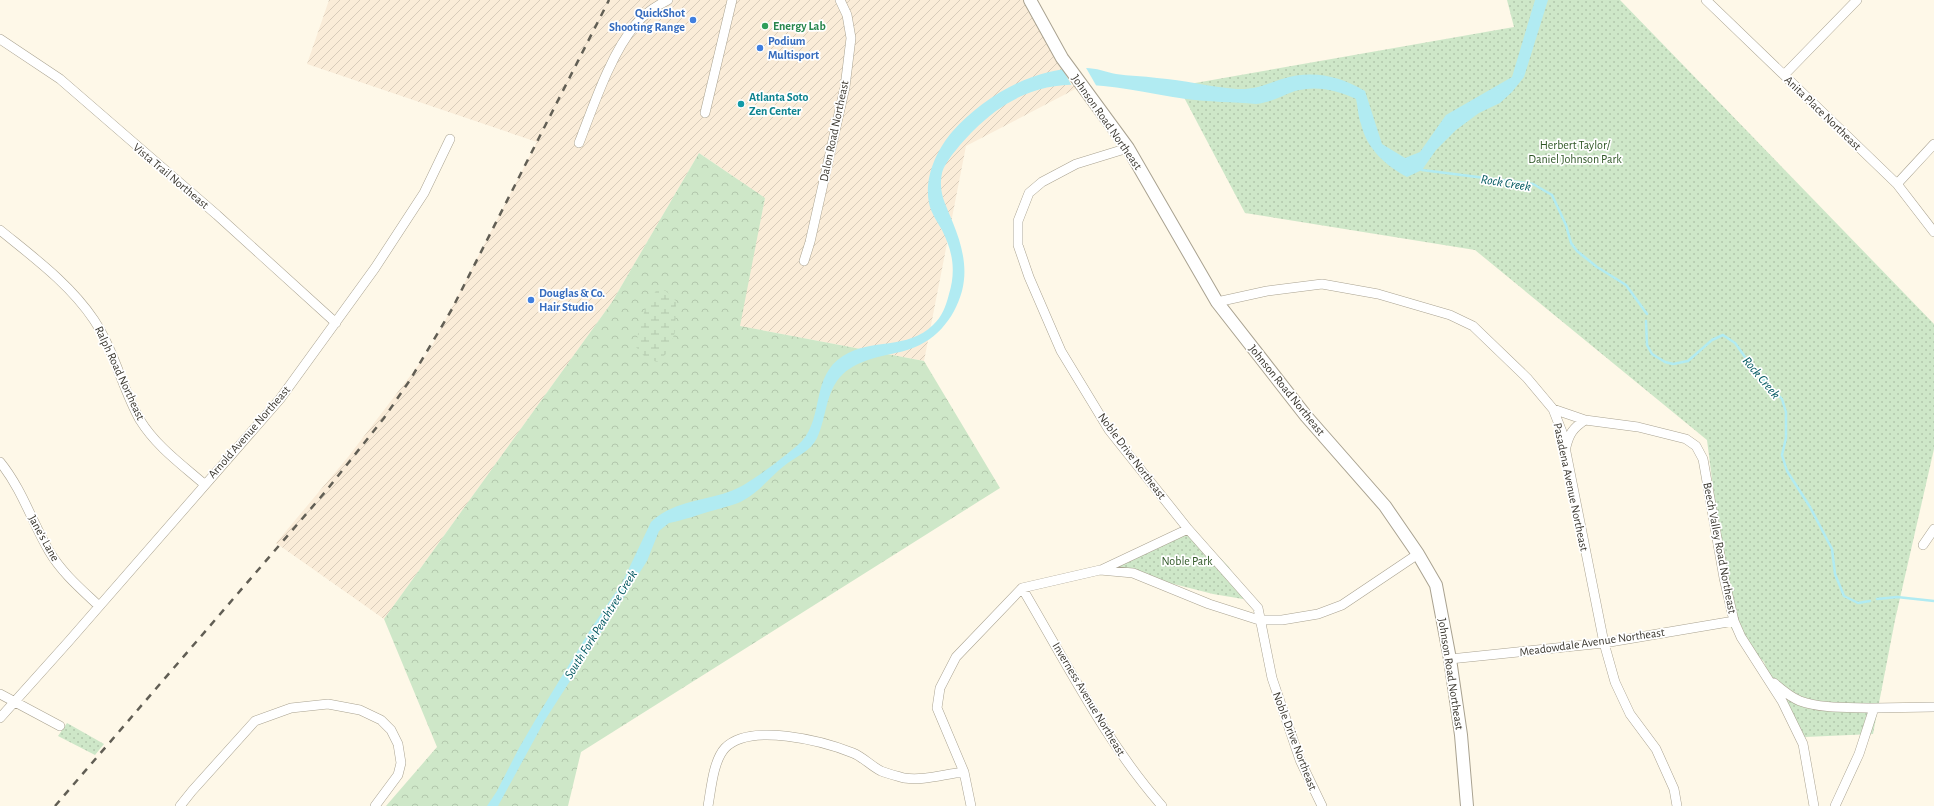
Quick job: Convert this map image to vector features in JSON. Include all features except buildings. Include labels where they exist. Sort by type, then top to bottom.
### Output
[{"type":"street","points":[[579,143],[593,105],[624,42],[636,24],[653,8],[668,0]]},
{"type":"street","points":[[705,113],[732,0]]},
{"type":"street","name":"Dalon Road Northeast","points":[[804,261],[810,242],[845,87],[851,38],[847,15],[840,0]]},
{"type":"street","name":"Johnson Road Northeast","points":[[1030,0],[1062,58],[1128,148],[1217,302],[1306,416],[1385,506],[1418,554],[1436,585],[1450,660],[1461,735],[1467,806]]},
{"type":"street","name":"Anita Place Northeast","points":[[1706,0],[1898,184],[1934,232]]},
{"type":"street","points":[[1784,75],[1857,0]]},
{"type":"street","name":"Vista Trail Northeast","points":[[0,39],[60,79],[217,215],[336,323]]},
{"type":"street","name":"Arnold Avenue Northeast","points":[[0,718],[14,700],[69,641],[204,484],[280,399],[375,268],[424,193],[450,139]]},
{"type":"street","points":[[1898,184],[1934,144]]},
{"type":"street","name":"Noble Drive Northeast","points":[[1128,148],[1076,164],[1042,182],[1029,193],[1018,221],[1018,245],[1028,277],[1062,351],[1109,430],[1188,529],[1258,608],[1259,620],[1272,678],[1300,760],[1322,806]]},
{"type":"street","name":"Ralph Road Northeast","points":[[0,230],[74,293],[107,341],[117,363],[130,401],[140,420],[159,445],[204,484]]},
{"type":"street","name":"Pasadena Avenue Northeast","points":[[1217,302],[1267,291],[1322,284],[1378,294],[1450,315],[1473,326],[1527,378],[1553,409],[1565,449],[1604,643],[1615,682],[1630,714],[1656,749],[1674,789],[1677,806]]},
{"type":"street","name":"Beech Valley Road Northeast","points":[[1553,409],[1586,420],[1660,432],[1686,439],[1696,446],[1703,458],[1724,578],[1734,621],[1741,637],[1756,663],[1768,677],[1782,701],[1803,744],[1814,806]]},
{"type":"street","points":[[1565,449],[1569,434],[1576,426],[1586,420]]},
{"type":"street","name":"Jane's Lane","points":[[0,462],[11,477],[42,539],[58,565],[69,578],[99,606]]},
{"type":"street","points":[[971,806],[964,772],[937,708],[940,688],[956,657],[1022,588],[1100,570],[1188,529]]},
{"type":"street","points":[[1923,546],[1934,529]]},
{"type":"street","points":[[1100,570],[1132,573],[1209,604],[1259,620],[1289,619],[1318,614],[1342,605],[1418,554]]},
{"type":"street","name":"Inverness Avenue Northeast","points":[[1022,588],[1105,730],[1142,782],[1162,806]]},
{"type":"street","name":"Meadowdale Avenue Northeast","points":[[1450,660],[1604,643],[1734,621]]},
{"type":"street","points":[[1768,677],[1786,694],[1799,701],[1816,705],[1874,708],[1934,707]]},
{"type":"street","points":[[0,694],[14,700],[60,726]]},
{"type":"street","points":[[180,806],[255,722],[291,708],[328,704],[360,710],[381,720],[391,730],[398,744],[401,763],[398,775],[375,806]]},
{"type":"street","points":[[1835,806],[1859,754],[1874,708]]},
{"type":"street","points":[[708,806],[715,768],[724,749],[738,739],[770,735],[812,740],[854,754],[881,771],[903,778],[919,780],[936,775],[964,772]]},
{"type":"shaded area","points":[[329,0],[1032,0],[1083,85],[966,146],[924,361],[739,326],[765,198],[699,153],[612,302],[384,619],[276,543],[348,457],[430,350],[537,142],[307,64]]},
{"type":"green space","name":"Herbert Taylor/ Daniel Johnson Park","points":[[1507,0],[1620,0],[1934,324],[1934,449],[1895,620],[1873,734],[1805,737],[1783,711],[1764,662],[1731,628],[1707,440],[1475,250],[1245,213],[1178,86],[1514,27]]},
{"type":"green space","points":[[699,153],[765,198],[740,326],[924,361],[1000,488],[581,752],[568,806],[386,806],[437,747],[384,619],[612,302]]},
{"type":"green space","points":[[656,291],[666,291],[676,301],[675,332],[668,352],[657,362],[645,357],[636,347],[642,318],[648,303]]},
{"type":"green space","name":"Noble Park","points":[[1193,530],[1229,567],[1249,600],[1213,594],[1111,568]]},
{"type":"green space","points":[[67,723],[104,744],[95,755],[58,736]]},
{"type":"water","name":"South Fork Peachtree Creek","points":[[1535,0],[1548,0],[1524,77],[1512,92],[1500,103],[1479,113],[1456,130],[1436,150],[1422,170],[1407,177],[1384,162],[1372,149],[1359,118],[1356,99],[1326,89],[1303,89],[1271,101],[1256,104],[1195,100],[1127,89],[1074,85],[1048,87],[1023,95],[998,109],[965,140],[951,157],[942,173],[942,193],[959,240],[964,265],[964,282],[962,291],[954,311],[948,321],[925,342],[904,351],[864,361],[843,374],[833,388],[820,430],[811,447],[779,470],[749,497],[734,505],[669,523],[659,531],[647,561],[545,720],[498,806],[487,806],[497,791],[519,748],[540,712],[592,627],[622,583],[651,522],[660,514],[671,509],[729,492],[740,487],[763,472],[797,446],[809,431],[826,374],[833,364],[843,356],[865,347],[912,338],[923,333],[939,318],[948,298],[953,269],[949,246],[930,207],[928,184],[936,156],[946,139],[980,106],[1013,85],[1049,72],[1067,69],[1090,68],[1116,74],[1167,79],[1237,89],[1255,88],[1293,76],[1324,76],[1345,81],[1365,91],[1382,144],[1405,158],[1420,152],[1446,115],[1512,77]]},
{"type":"pier","points":[[1085,66],[1097,87],[1072,86],[1062,68]]},
{"type":"waterway","name":"Rock Creek","points":[[1422,170],[1533,184],[1552,195],[1566,225],[1571,243],[1577,251],[1597,267],[1626,285],[1647,314]]},
{"type":"waterway","name":"Rock Creek","points":[[1646,321],[1647,345],[1652,354],[1665,362],[1673,364],[1688,361],[1712,340],[1723,335],[1735,343],[1755,371],[1782,399],[1786,412],[1786,438],[1782,455],[1787,471],[1810,507],[1832,549],[1835,574],[1844,596],[1858,603],[1870,601]]},
{"type":"waterway","name":"Rock Creek","points":[[1877,599],[1897,597],[1934,601]]},
{"type":"railway","points":[[55,806],[326,491],[384,418],[410,380],[452,309],[609,0]]},
{"type":"place","name":"QuickShot Shooting Range","points":[[693,20]]},
{"type":"place","name":"Energy Lab","points":[[765,26]]},
{"type":"place","name":"Podium Multisport","points":[[760,48]]},
{"type":"place","name":"Atlanta Soto Zen Center","points":[[741,104]]},
{"type":"place","name":"Douglas & Co. Hair Studio","points":[[531,300]]}]
